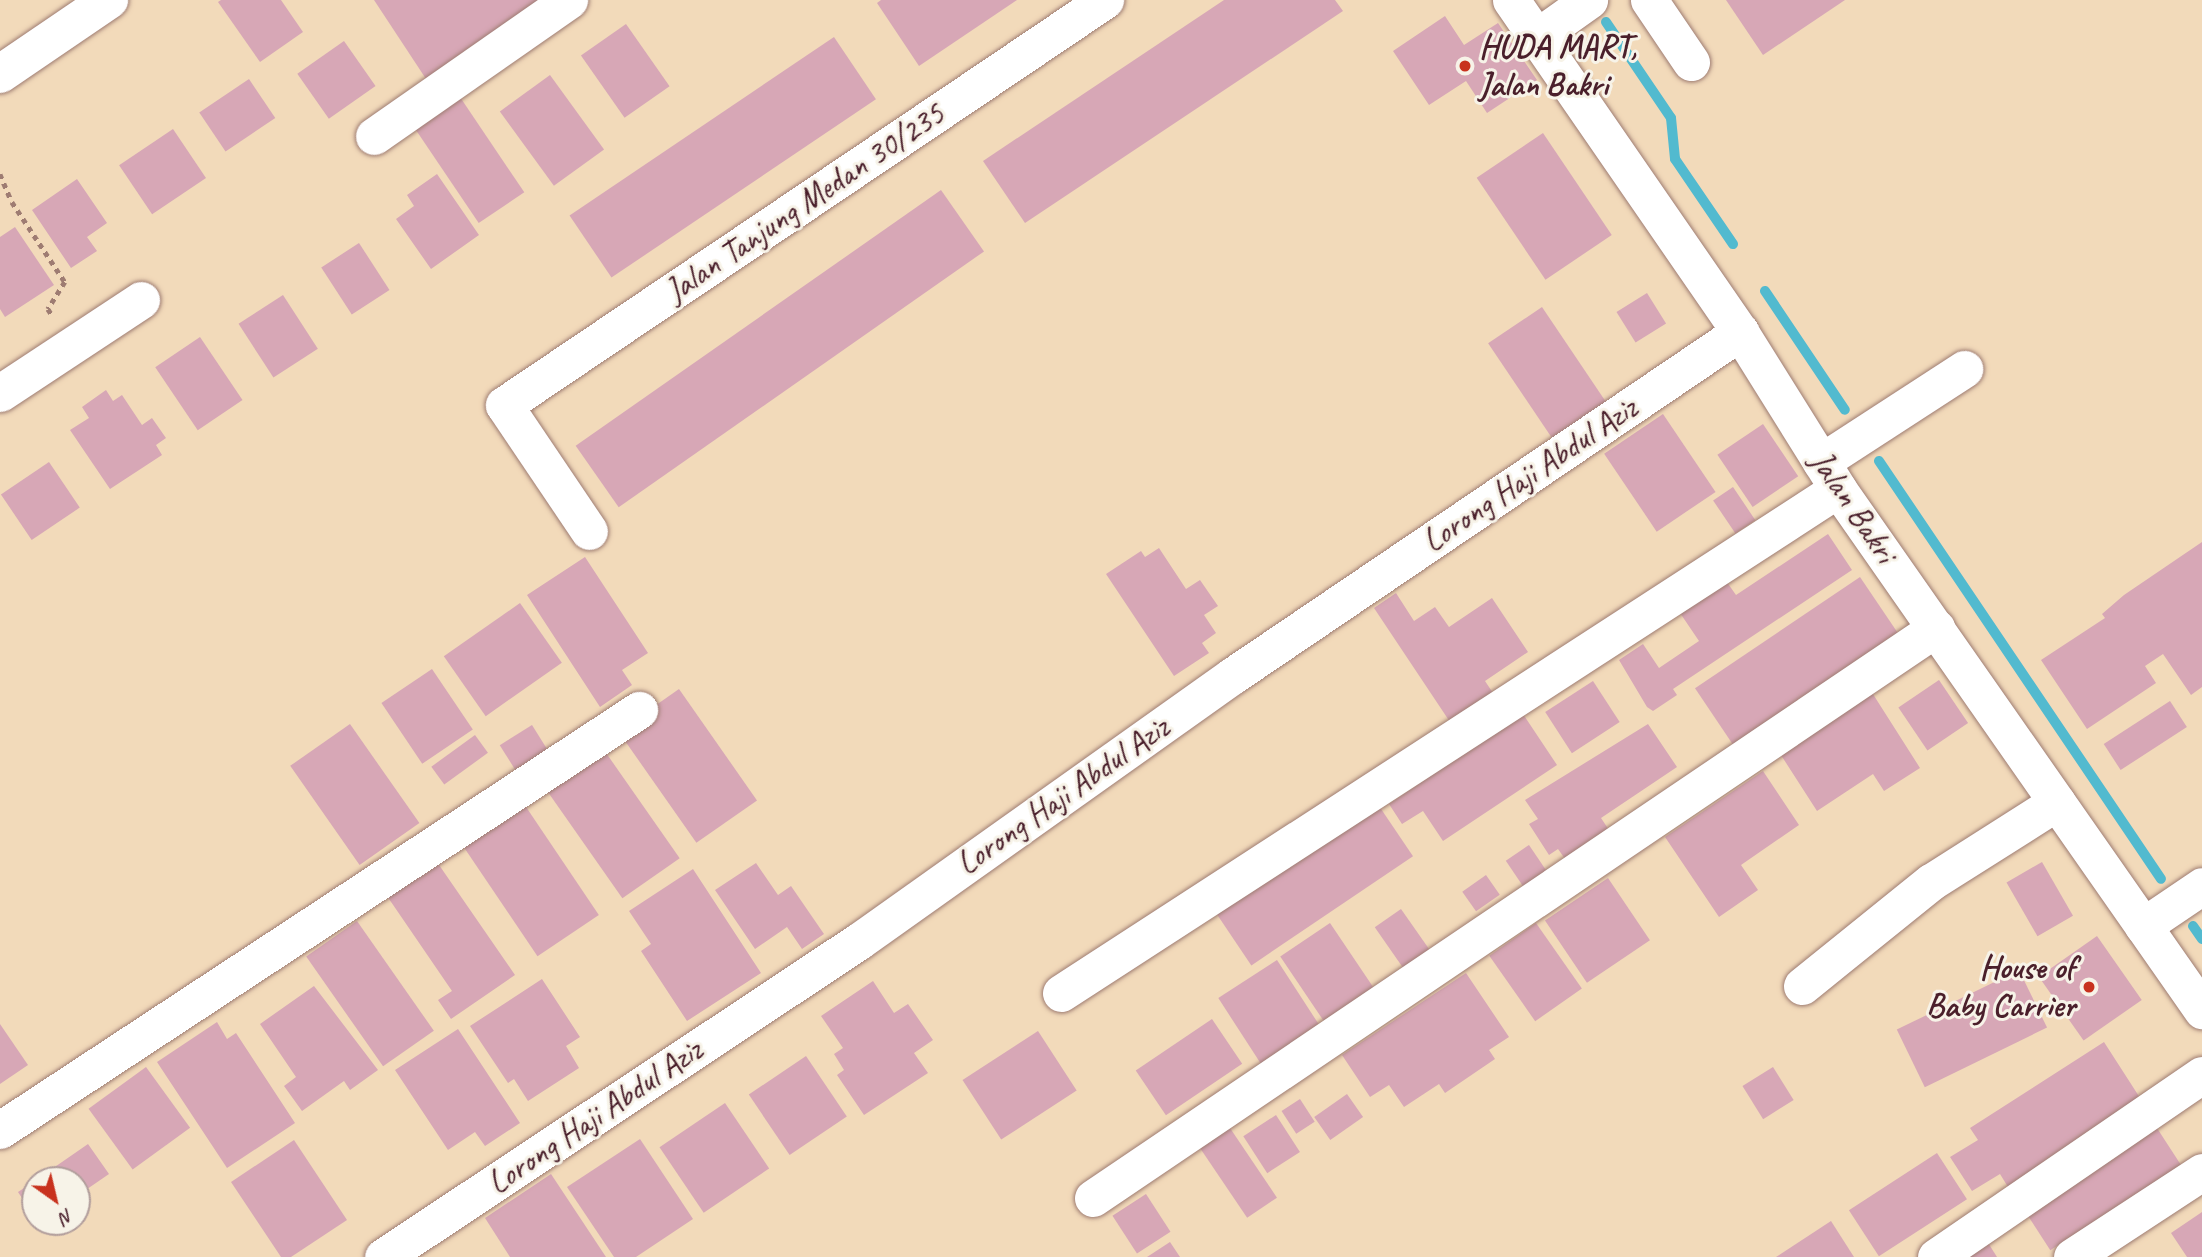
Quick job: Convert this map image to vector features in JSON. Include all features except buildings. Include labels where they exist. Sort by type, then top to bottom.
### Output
[{"type":"street","points":[[0,74],[109,0]]},
{"type":"street","points":[[374,136],[569,0]]},
{"type":"street","name":"Jalan Tanjung Medan 30/235","points":[[589,531],[504,405],[1105,0]]},
{"type":"street","name":"Jalan Bakri","points":[[1511,0],[1740,332],[1830,476],[2202,1010]]},
{"type":"street","points":[[1537,37],[1589,0]]},
{"type":"street","points":[[1649,0],[1691,62]]},
{"type":"street","points":[[0,393],[141,300]]},
{"type":"street","name":"Lorong Haji Abdul Aziz","points":[[383,1257],[859,941],[1232,676],[1740,332]]},
{"type":"street","points":[[1061,993],[1830,476],[1964,369]]},
{"type":"street","points":[[1093,1198],[1936,628]]},
{"type":"street","points":[[0,1130],[639,710]]},
{"type":"street","points":[[1802,986],[1931,882],[2057,802]]},
{"type":"street","points":[[2143,926],[2202,886]]},
{"type":"street","points":[[1936,1257],[2202,1075]]},
{"type":"street","points":[[2072,1257],[2202,1172]]},
{"type":"path","points":[[0,174],[12,202],[65,282],[48,309],[70,346]]},
{"type":"waterway","points":[[1606,22],[1671,118],[1675,159],[1733,244]]},
{"type":"waterway","points":[[1765,291],[1845,410]]},
{"type":"waterway","points":[[1879,461],[2161,879]]},
{"type":"waterway","points":[[2193,926],[2202,939]]},
{"type":"place","name":"HUDA MART, Jalan Bakri","points":[[1465,66]]},
{"type":"place","name":"House of Baby Carrier","points":[[2089,987]]}]
